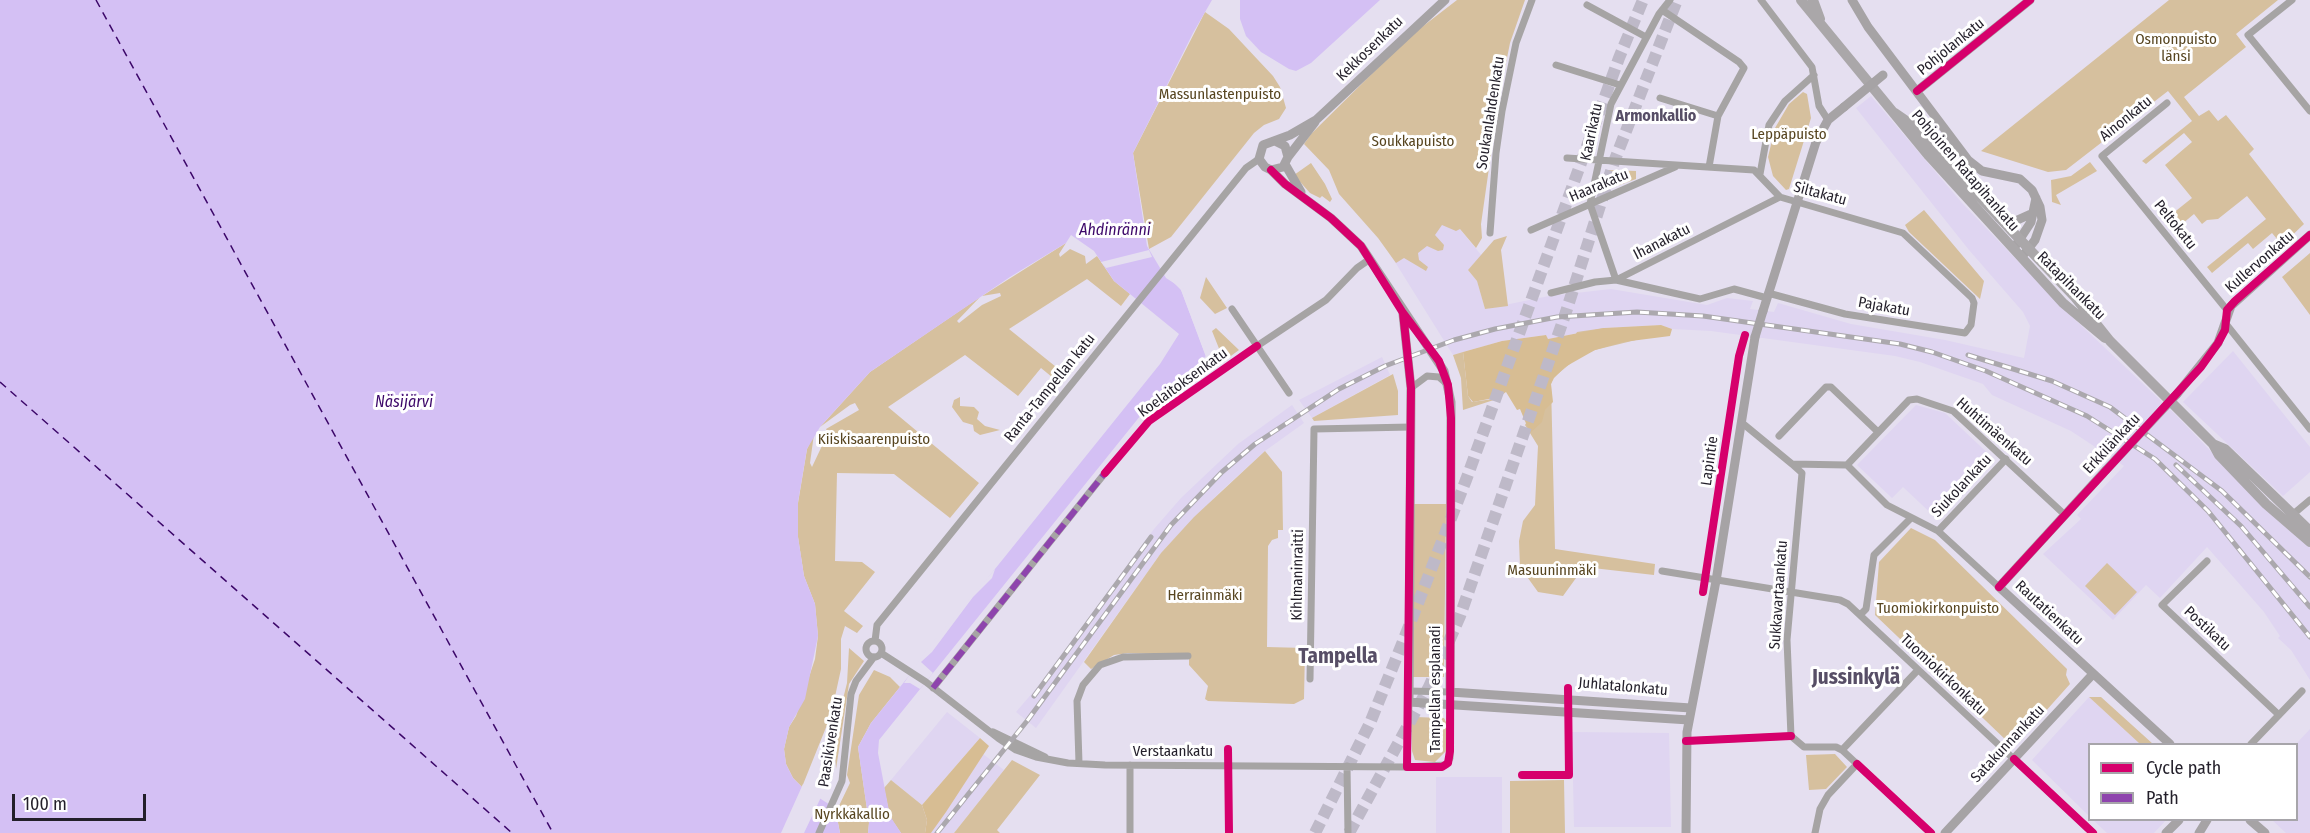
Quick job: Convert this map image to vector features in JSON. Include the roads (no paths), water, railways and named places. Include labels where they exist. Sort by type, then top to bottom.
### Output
[{"type":"main road","name":"Pohjoinen Ratapihankatu","points":[[1802,0],[1822,28],[1929,156],[2021,248]]},
{"type":"main road","name":"Pohjoinen Ratapihankatu","points":[[1813,0],[1822,28]]},
{"type":"main road","name":"Pohjoinen Ratapihankatu","points":[[1895,113],[1911,124],[1998,218],[2021,248]]},
{"type":"main road","name":"Ratapihankatu","points":[[2021,248],[2063,303],[2096,333],[2110,341],[2213,444],[2219,455],[2289,518],[2310,543]]},
{"type":"main road","name":"Ratapihankatu","points":[[2289,518],[2310,531]]},
{"type":"street","name":"Kekkosenkatu","points":[[1287,160],[1316,120],[1445,0]]},
{"type":"street","name":"Soukanlahdenkatu","points":[[1490,234],[1496,153],[1502,111],[1516,43],[1532,0]]},
{"type":"street","name":"Kaarikatu","points":[[1590,204],[1611,104],[1646,37],[1670,0]]},
{"type":"street","points":[[1761,0],[1808,61],[1814,75],[1819,106],[1828,120]]},
{"type":"street","points":[[1852,0],[1868,27],[1917,91],[1935,119],[1974,167],[1989,173],[2020,179],[2036,198],[2042,215],[2041,226],[2021,248]]},
{"type":"street","name":"Pohjolankatu","points":[[1917,91],[2030,0]]},
{"type":"street","points":[[2292,0],[2248,35],[2310,110]]},
{"type":"street","points":[[1587,5],[1646,37]]},
{"type":"street","points":[[1662,10],[1744,68],[1718,117],[1710,167]]},
{"type":"street","points":[[1556,65],[1620,85]]},
{"type":"street","name":"Lapintie","points":[[1686,833],[1686,741],[1716,581],[1755,337],[1812,153],[1828,120],[1897,65]]},
{"type":"street","points":[[1567,158],[1754,170],[1760,174],[1769,125],[1785,100],[1814,75]]},
{"type":"street","points":[[1660,98],[1718,117]]},
{"type":"street","name":"Ainonkatu","points":[[2102,156],[2167,103]]},
{"type":"street","name":"Kekkosenkatu","points":[[1275,141],[1316,120]]},
{"type":"street","points":[[1275,141],[1285,146],[1287,160],[1279,169],[1271,170],[1265,167],[1259,159],[1261,147],[1275,141]]},
{"type":"street","name":"Peltokatu","points":[[2102,156],[2227,310]]},
{"type":"street","name":"Ranta-Tampellan katu","points":[[878,655],[867,653],[866,649],[875,641],[877,625],[1138,300],[1188,244],[1246,168],[1259,159]]},
{"type":"street","name":"Tampellan esplanadi","points":[[1287,160],[1302,194]]},
{"type":"street","name":"Haarakatu","points":[[1531,230],[1678,166]]},
{"type":"street","name":"Tampellan esplanadi","points":[[1271,170],[1285,184],[1302,194],[1347,232],[1370,259],[1403,313],[1439,361],[1448,385],[1451,418],[1450,703],[1448,763],[1442,766],[1407,767],[1409,691],[1406,427],[1411,388],[1403,313]]},
{"type":"street","name":"Siltakatu","points":[[1760,174],[1780,197],[1903,232],[1972,298],[1974,303]]},
{"type":"street","name":"Ihanakatu","points":[[1551,293],[1595,282],[1616,280],[1780,197]]},
{"type":"street","points":[[2021,248],[2036,198]]},
{"type":"street","points":[[1590,204],[1616,280]]},
{"type":"street","points":[[1998,218],[2013,222],[2033,213]]},
{"type":"street","name":"Kullervonkatu","points":[[2227,310],[2310,235]]},
{"type":"street","points":[[1257,346],[1326,300],[1357,268],[1370,259]]},
{"type":"street","name":"Pajakatu","points":[[1616,280],[1700,299],[1734,289],[1845,314],[1965,333],[1971,326],[1974,303]]},
{"type":"street","points":[[1232,309],[1289,393]]},
{"type":"street","name":"Erkkilänkatu","points":[[1999,587],[2177,394],[2218,344],[2226,324],[2227,310]]},
{"type":"street","points":[[2226,324],[2310,429]]},
{"type":"street","points":[[1411,388],[1427,376],[1439,377],[1448,385]]},
{"type":"street","points":[[1779,436],[1826,387],[1831,387],[1878,432]]},
{"type":"street","name":"Huhtimäenkatu","points":[[1847,465],[1909,400],[1917,399],[1953,411],[2065,515]]},
{"type":"street","points":[[1741,422],[1792,464],[1847,465]]},
{"type":"street","name":"Kihlmaninraitti","points":[[1310,679],[1314,429],[1406,427]]},
{"type":"street","name":"Siukolankatu","points":[[1938,531],[2006,459]]},
{"type":"street","name":"Sukkavartaankatu","points":[[1791,736],[1787,640],[1802,473],[1792,464]]},
{"type":"street","name":"Rautatienkatu","points":[[1847,465],[1887,505],[1910,519],[1938,531],[2169,743]]},
{"type":"street","points":[[933,688],[1105,473]]},
{"type":"street","points":[[2289,518],[2310,500]]},
{"type":"street","name":"Siukolankatu","points":[[1860,615],[1866,609],[1874,555],[1910,519]]},
{"type":"street","name":"Postikatu","points":[[2207,561],[2162,605],[2279,715]]},
{"type":"street","name":"Tuomiokirkonkatu","points":[[1662,572],[1840,600],[1860,615],[1917,671],[2093,833]]},
{"type":"street","points":[[875,641],[881,645],[878,655]]},
{"type":"street","name":"Verstaankatu","points":[[878,655],[926,682],[991,731],[1002,734],[1047,759],[1078,764],[1407,767]]},
{"type":"street","name":"Paasikivenkatu","points":[[819,833],[839,789],[851,694],[856,681],[878,655]]},
{"type":"street","points":[[1078,764],[1077,701],[1083,685],[1100,665],[1123,657],[1188,656]]},
{"type":"street","points":[[1842,750],[1917,671]]},
{"type":"street","name":"Satakunnankatu","points":[[1945,833],[2093,674]]},
{"type":"street","name":"Juhlatalonkatu","points":[[1409,691],[1691,708]]},
{"type":"street","points":[[2252,743],[2302,691]]},
{"type":"street","name":"Juhlatalonkatu","points":[[1409,702],[1689,720]]},
{"type":"street","points":[[1686,741],[1791,736],[1804,747],[1836,747],[1842,750],[1931,833]]},
{"type":"street","points":[[1815,833],[1820,809],[1828,795],[1857,764]]},
{"type":"street","points":[[1130,765],[1130,833]]},
{"type":"street","points":[[1347,766],[1348,833]]},
{"type":"street","points":[[2166,833],[2177,821]]},
{"type":"street","points":[[2252,821],[2265,833]]},
{"type":"water","name":"Näsijärvi","points":[[0,0],[1212,0],[1133,153],[1147,246],[1166,278],[1180,287],[1206,357],[1201,364],[1149,405],[879,740],[878,753],[890,816],[901,833],[868,833],[869,823],[858,747],[871,723],[1160,364],[1179,334],[1114,281],[1094,251],[1071,235],[1066,243],[1010,277],[870,372],[820,427],[807,449],[798,502],[798,537],[804,576],[815,604],[818,636],[805,699],[789,727],[784,749],[786,764],[793,778],[802,787],[835,808],[840,833],[0,833]]},
{"type":"water","points":[[1240,0],[1380,0],[1311,63],[1296,71],[1261,52],[1246,36],[1240,19]]},
{"type":"tunnel","points":[[1315,833],[1370,723],[1402,644],[1466,480],[1619,58],[1643,0]]},
{"type":"tunnel","points":[[1349,833],[1429,687],[1460,616],[1565,315],[1614,162],[1677,0]]},
{"type":"railway","points":[[937,833],[1027,721],[1171,525],[1222,472],[1255,444],[1339,389],[1385,366],[1454,340],[1495,329],[1557,317],[1637,312],[1703,316],[1900,344],[1932,352],[1986,371],[2087,416],[2155,459],[2208,511],[2310,637]]},
{"type":"railway","points":[[1968,355],[2052,381],[2110,407],[2222,491],[2310,577]]},
{"type":"railway","points":[[2176,465],[2241,526],[2310,607]]},
{"type":"railway","points":[[1034,696],[1151,537]]},
{"type":"district","name":"Armonkallio","points":[[1656,117]]},
{"type":"district","name":"Tampella","points":[[1338,657]]},
{"type":"district","name":"Jussinkylä","points":[[1856,678]]},
{"type":"park label","name":"Osmonpuisto länsi","points":[[2176,48]]},
{"type":"park label","name":"Massunlastenpuisto","points":[[1220,95]]},
{"type":"park label","name":"Leppäpuisto","points":[[1789,135]]},
{"type":"park label","name":"Soukkapuisto","points":[[1413,142]]},
{"type":"park label","name":"Kiiskisaarenpuisto","points":[[874,440]]},
{"type":"park label","name":"Masuuninmäki","points":[[1552,571]]},
{"type":"park label","name":"Herrainmäki","points":[[1205,596]]},
{"type":"park label","name":"Tuomiokirkonpuisto","points":[[1938,609]]},
{"type":"park label","name":"Nyrkkäkallio","points":[[852,815]]},
{"type":"water label","name":"Ahdinränni","points":[[1115,231]]}]
